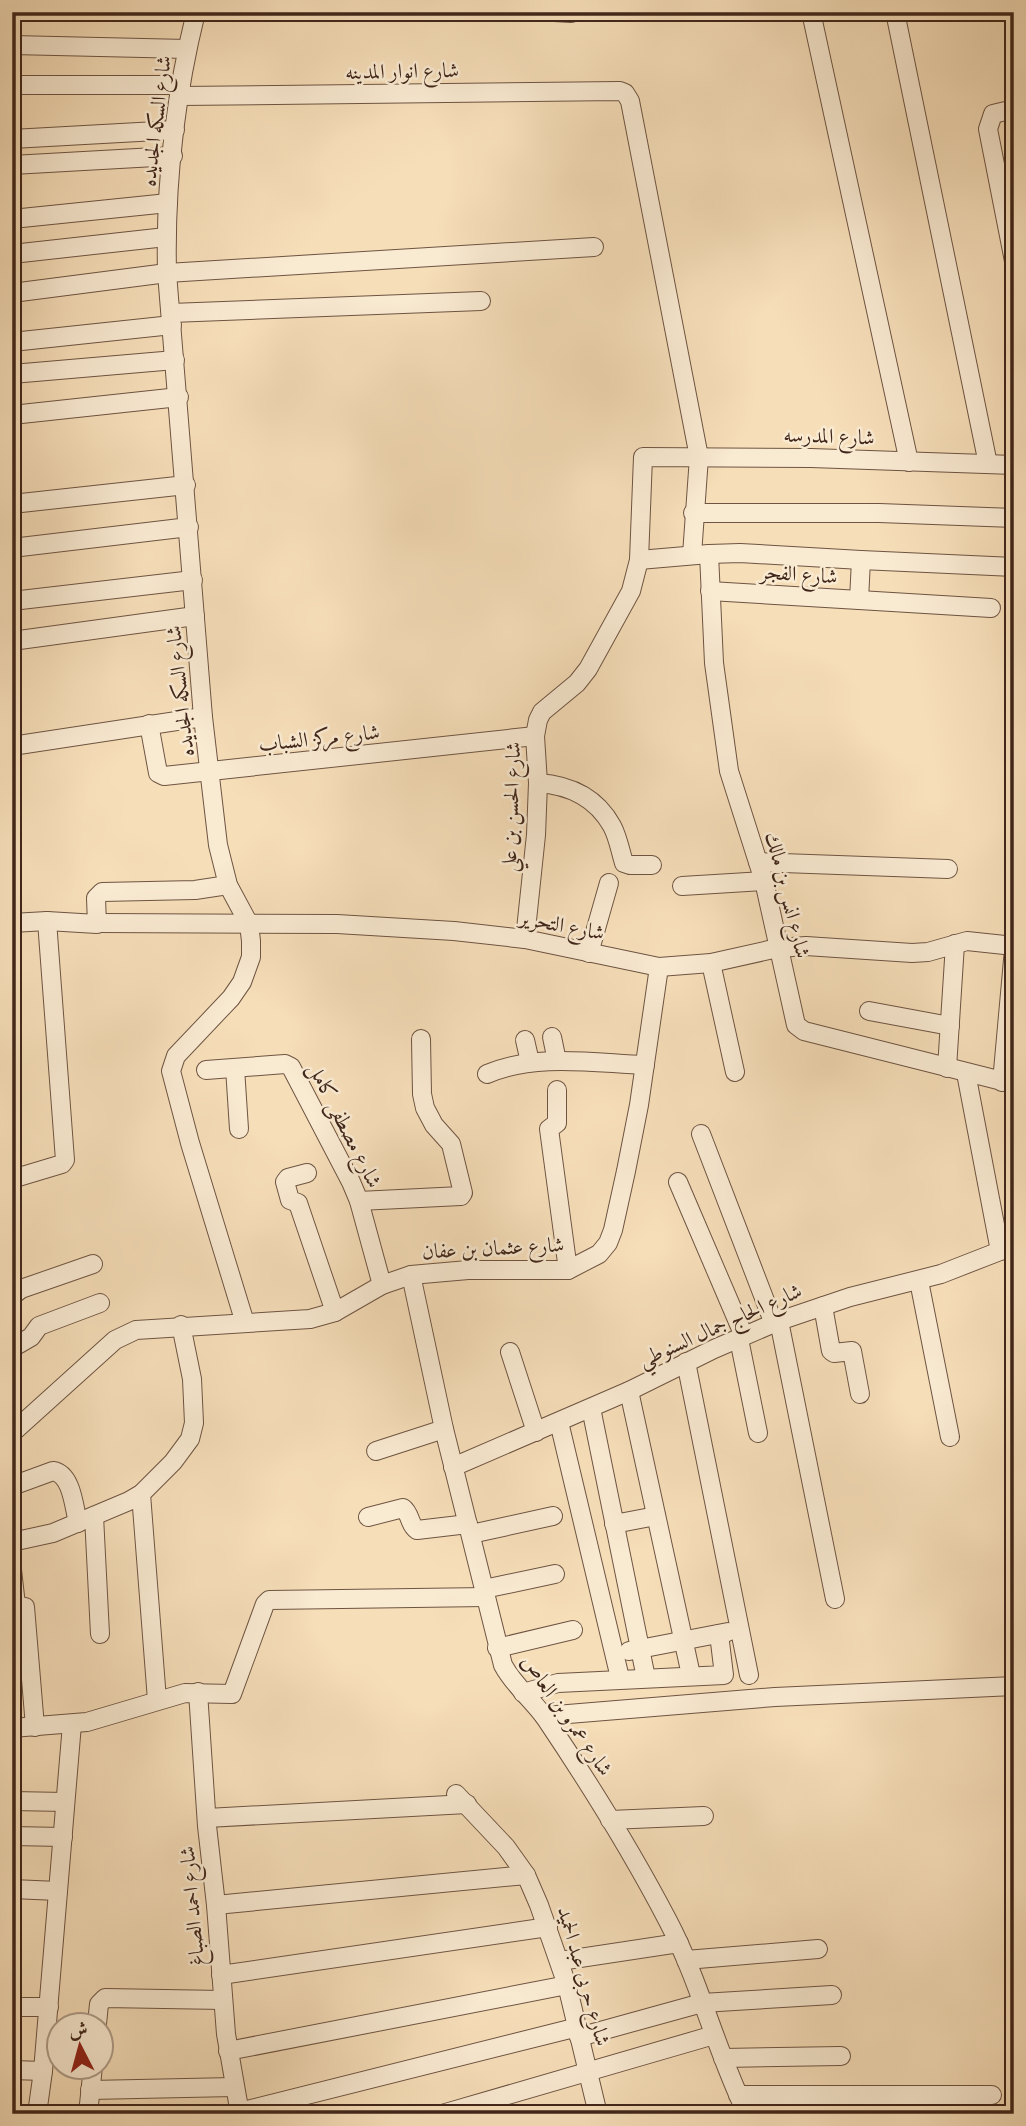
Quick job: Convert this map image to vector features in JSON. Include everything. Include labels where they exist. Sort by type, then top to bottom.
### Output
[{"type":"street","name":"شارع السكه الجديده","points":[[196,12],[187,49],[175,130],[166,237],[167,273],[195,617],[218,845],[228,885],[249,924],[251,957],[242,982],[231,998],[176,1056],[171,1071],[245,1323]]},
{"type":"street","points":[[554,12],[571,13]]},
{"type":"street","points":[[811,12],[909,462]]},
{"type":"street","points":[[895,12],[988,464]]},
{"type":"street","points":[[12,45],[187,49]]},
{"type":"street","name":"شارع انوار المدينه","points":[[12,85],[180,91],[625,93]]},
{"type":"street","name":"شارع انس بن مالك","points":[[625,93],[630,101],[699,457],[694,513],[710,591],[714,663],[729,771],[764,881],[799,1028],[1008,1083]]},
{"type":"street","points":[[1014,109],[993,114],[988,129],[1014,261]]},
{"type":"street","points":[[12,139],[175,130]]},
{"type":"street","points":[[12,165],[173,156]]},
{"type":"street","points":[[12,219],[169,203]]},
{"type":"street","points":[[12,254],[166,237]]},
{"type":"street","points":[[12,293],[167,273],[594,247]]},
{"type":"street","points":[[12,341],[172,319],[481,300]]},
{"type":"street","points":[[12,374],[175,360]]},
{"type":"street","points":[[12,415],[179,397]]},
{"type":"street","name":"شارع المدرسه","points":[[643,457],[1014,466]]},
{"type":"street","name":"شارع الحسن بن علي","points":[[525,939],[533,874],[538,720],[542,712],[577,683],[588,669],[631,591],[639,560],[643,457]]},
{"type":"street","points":[[12,503],[186,485]]},
{"type":"street","points":[[694,513],[879,513],[1014,517]]},
{"type":"street","points":[[12,548],[189,527]]},
{"type":"street","points":[[639,560],[701,554],[861,560]]},
{"type":"street","name":"شارع الفجر","points":[[710,591],[859,600],[861,560],[1014,568]]},
{"type":"street","points":[[12,601],[193,580]]},
{"type":"street","points":[[859,600],[991,608]]},
{"type":"street","points":[[12,641],[195,617]]},
{"type":"street","points":[[12,746],[204,717]]},
{"type":"street","name":"شارع مركز الشباب","points":[[149,724],[158,774],[164,776],[536,736]]},
{"type":"street","points":[[538,783],[556,784],[590,799],[613,827],[625,863],[652,865]]},
{"type":"street","points":[[758,862],[948,869]]},
{"type":"street","points":[[682,886],[764,881]]},
{"type":"street","points":[[589,953],[609,883]]},
{"type":"street","points":[[98,923],[96,898],[102,892],[195,890],[228,885]]},
{"type":"street","points":[[12,1179],[62,1164],[65,1160],[47,921]]},
{"type":"street","name":"شارع التحرير","points":[[12,923],[47,921],[350,924],[454,931],[525,939],[659,967],[711,963],[778,948],[806,946],[912,953],[928,952],[967,941],[1014,947]]},
{"type":"street","points":[[947,1068],[955,944]]},
{"type":"street","points":[[1008,1083],[1014,947]]},
{"type":"street","points":[[711,963],[735,1072]]},
{"type":"street","name":"شارع عثمان بن عفان","points":[[12,1433],[121,1336],[136,1329],[310,1319],[335,1312],[382,1285],[411,1275],[468,1270],[568,1270],[599,1254],[608,1244],[613,1230],[626,1171],[659,967]]},
{"type":"street","points":[[869,1011],[950,1026]]},
{"type":"street","points":[[552,1037],[557,1061]]},
{"type":"street","points":[[359,1201],[438,1198],[461,1196],[463,1193],[453,1148],[434,1125],[425,1108],[422,1094],[421,1039]]},
{"type":"street","points":[[525,1040],[530,1062]]},
{"type":"street","points":[[486,1074],[500,1068],[530,1062],[645,1065]]},
{"type":"street","name":"شارع مصطفى كامل","points":[[206,1070],[285,1064],[291,1067],[342,1161],[359,1201],[382,1285]]},
{"type":"street","points":[[235,1068],[239,1129]]},
{"type":"street","points":[[965,1073],[1007,1249]]},
{"type":"street","points":[[556,1090],[557,1123],[549,1129],[568,1270]]},
{"type":"street","points":[[701,1134],[777,1322],[835,1599]]},
{"type":"street","points":[[307,1173],[288,1178],[285,1182],[290,1200],[298,1203],[335,1312]]},
{"type":"street","points":[[678,1182],[741,1338],[758,1433]]},
{"type":"street","name":"شارع الحاج جمال السنوطي","points":[[453,1468],[629,1391],[686,1362],[777,1322],[823,1306],[919,1281],[1007,1249]]},
{"type":"street","points":[[12,1296],[21,1289],[93,1264]]},
{"type":"street","name":"شارع عمرو بن العاص","points":[[411,1275],[444,1429],[497,1648],[507,1673],[544,1716],[610,1820],[682,1951],[741,2108]]},
{"type":"street","points":[[919,1281],[950,1437]]},
{"type":"street","points":[[12,1348],[29,1338],[38,1326],[100,1303]]},
{"type":"street","points":[[823,1306],[832,1352],[852,1350],[860,1394]]},
{"type":"street","points":[[12,1542],[53,1533],[141,1494],[173,1462],[192,1431],[195,1402],[181,1325]]},
{"type":"street","points":[[510,1352],[536,1432]]},
{"type":"street","points":[[686,1362],[749,1675]]},
{"type":"street","points":[[629,1391],[691,1675]]},
{"type":"street","points":[[591,1408],[646,1678]]},
{"type":"street","points":[[559,1422],[620,1678]]},
{"type":"street","points":[[376,1451],[444,1429]]},
{"type":"street","points":[[12,1486],[52,1471],[65,1477],[86,1520],[100,1633]]},
{"type":"street","points":[[141,1494],[158,1700]]},
{"type":"street","points":[[368,1517],[403,1508],[417,1530],[470,1529],[553,1516]]},
{"type":"street","points":[[614,1524],[656,1516]]},
{"type":"street","points":[[12,1570],[16,1605],[25,1606],[35,1727]]},
{"type":"street","points":[[12,1728],[72,1724],[117,1714],[171,1696],[198,1692],[232,1694],[265,1604],[269,1600],[485,1593],[555,1574]]},
{"type":"street","points":[[497,1648],[573,1630]]},
{"type":"street","points":[[615,1654],[740,1630]]},
{"type":"street","points":[[523,1693],[548,1684],[725,1674],[719,1634]]},
{"type":"street","points":[[544,1716],[775,1697],[1014,1686]]},
{"type":"street","name":"شارع احمد الصباغ","points":[[198,1692],[223,2000],[237,2113]]},
{"type":"street","points":[[37,2114],[43,2071],[72,1724]]},
{"type":"street","name":"شارع حربى عبد الحميد","points":[[207,1818],[461,1799],[496,1835],[526,1875],[560,1961],[598,2114]]},
{"type":"street","points":[[12,1801],[65,1802]]},
{"type":"street","points":[[610,1820],[704,1816]]},
{"type":"street","points":[[12,1836],[63,1837]]},
{"type":"street","points":[[216,1905],[526,1875]]},
{"type":"street","points":[[12,1889],[58,1891]]},
{"type":"street","points":[[221,1975],[548,1927]]},
{"type":"street","points":[[560,1961],[682,1951],[818,1949]]},
{"type":"street","points":[[228,2051],[567,1985]]},
{"type":"street","points":[[237,2113],[702,2003],[832,1995]]},
{"type":"street","points":[[98,2010],[99,2002],[110,1998],[223,2000]]},
{"type":"street","points":[[12,2007],[48,2007]]},
{"type":"street","points":[[442,2114],[714,2035]]},
{"type":"street","points":[[723,2058],[841,2056]]},
{"type":"street","points":[[12,2070],[43,2071]]},
{"type":"street","points":[[88,2114],[91,2080]]},
{"type":"street","points":[[90,2090],[234,2087]]},
{"type":"street","points":[[741,2108],[992,2095]]}]
